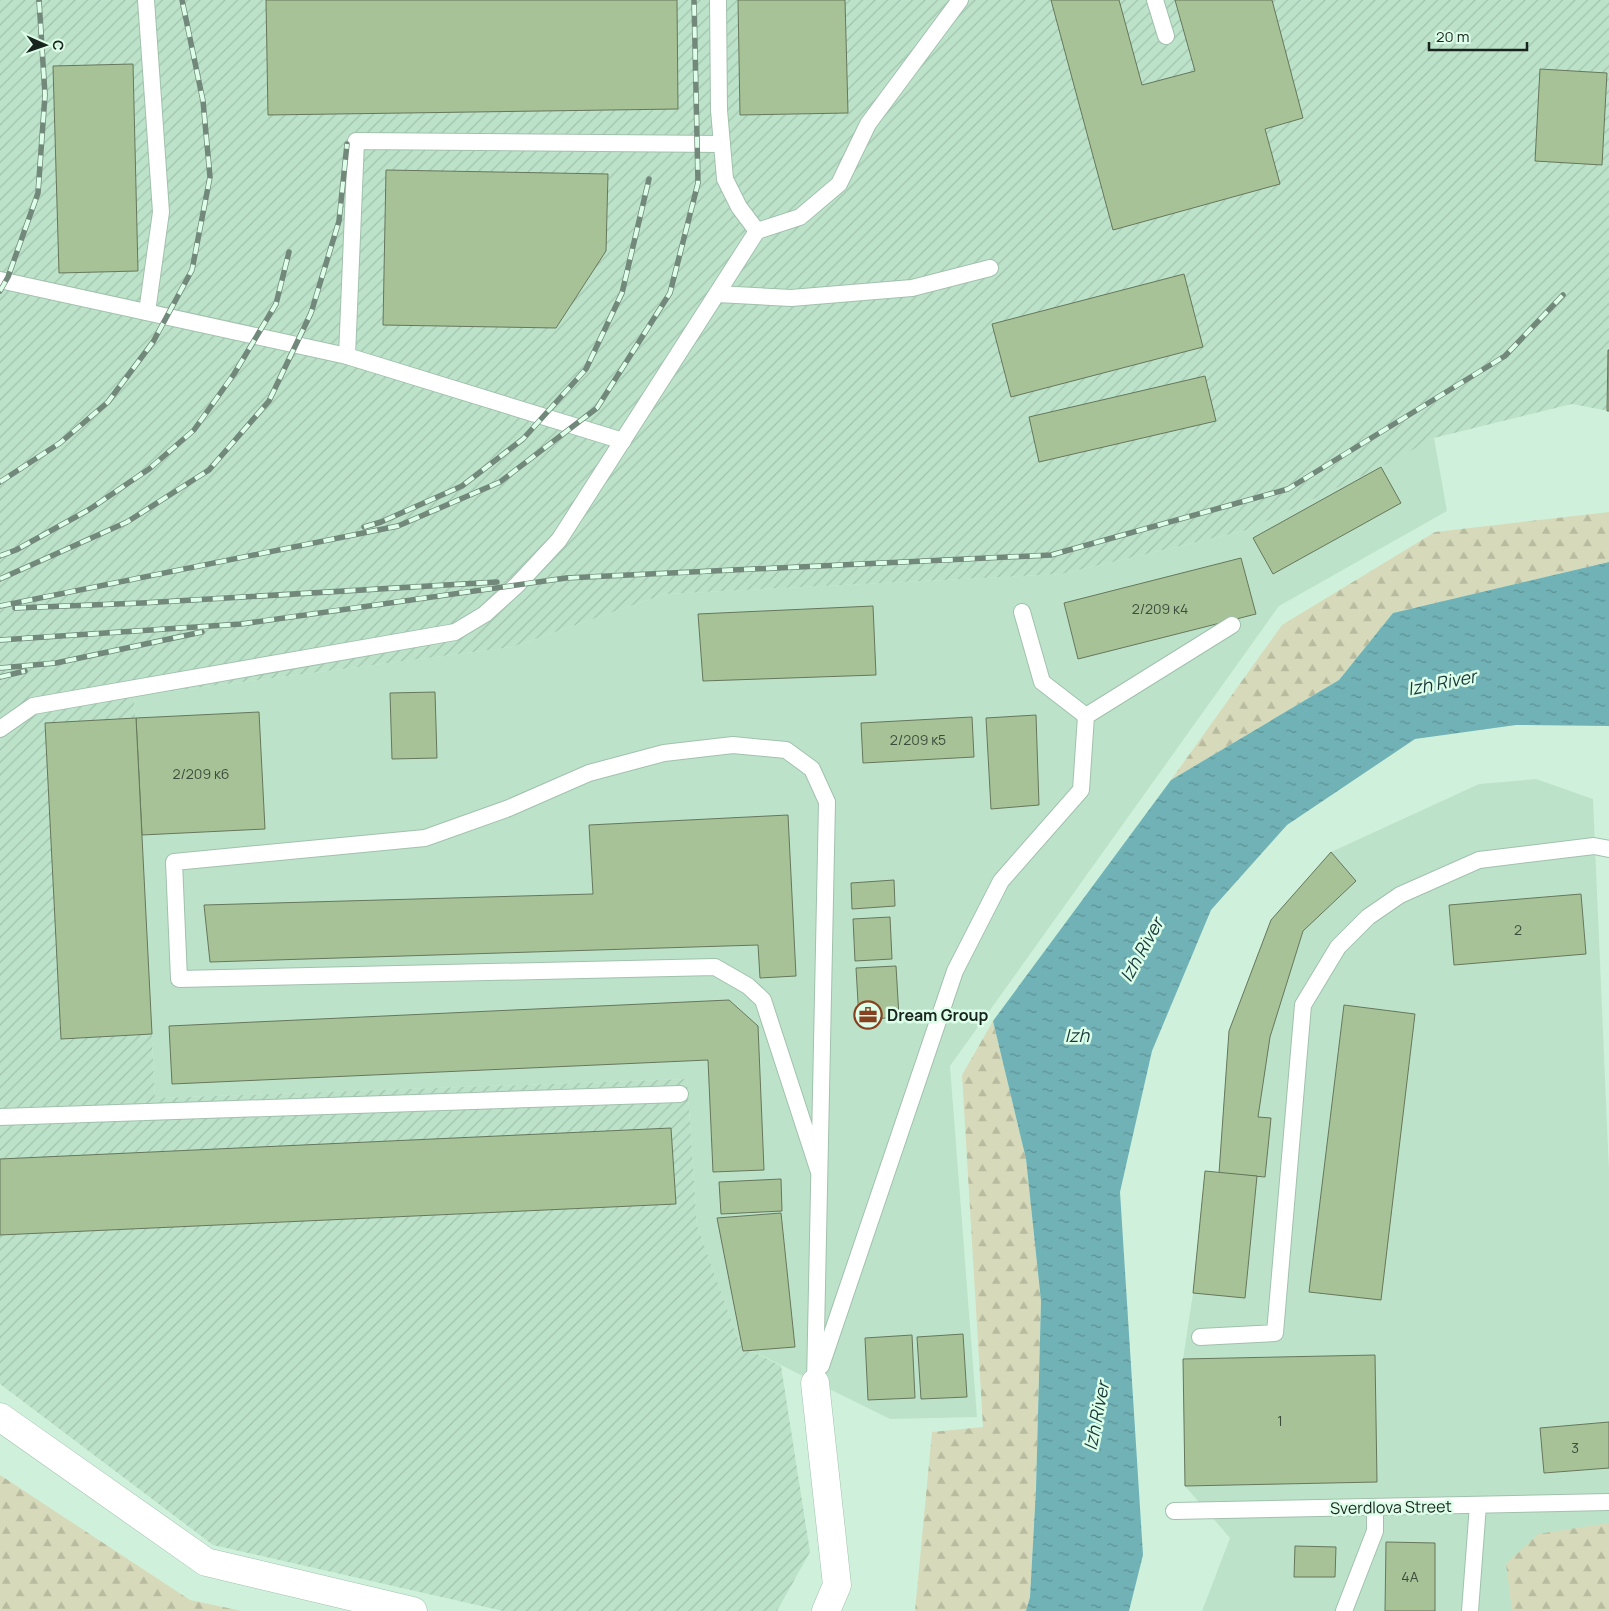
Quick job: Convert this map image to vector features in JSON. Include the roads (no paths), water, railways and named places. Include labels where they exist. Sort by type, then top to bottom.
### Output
[{"type":"street","points":[[815,1383],[838,1585],[826,1611]]},
{"type":"street","points":[[0,1417],[206,1562],[413,1611]]},
{"type":"lane","points":[[146,0],[161,212],[147,312]]},
{"type":"lane","points":[[718,0],[719,110],[725,179],[739,207],[757,230]]},
{"type":"lane","points":[[0,730],[33,706],[456,632],[485,614],[517,585],[559,540],[757,230],[800,216],[839,184],[868,124],[960,0]]},
{"type":"lane","points":[[1155,0],[1166,36]]},
{"type":"lane","points":[[347,356],[356,141],[722,144]]},
{"type":"lane","points":[[717,294],[791,298],[912,288],[990,268]]},
{"type":"lane","points":[[0,280],[347,356],[623,441]]},
{"type":"lane","points":[[1022,612],[1042,682],[1086,716]]},
{"type":"lane","points":[[1086,716],[1232,625]]},
{"type":"lane","points":[[815,1383],[955,971],[1001,881],[1081,790],[1086,716]]},
{"type":"lane","points":[[815,1383],[827,802],[812,769],[786,750],[733,745],[664,753],[589,773],[509,808],[425,838],[174,862],[179,979],[715,967],[748,986],[763,1000],[819,1172]]},
{"type":"lane","points":[[1200,1337],[1275,1333],[1304,1005],[1338,946],[1368,917],[1400,895],[1479,860],[1594,846],[1609,849]]},
{"type":"lane","points":[[0,1117],[680,1094]]},
{"type":"lane","name":"Sverdlova Street","points":[[1174,1512],[1609,1502]]},
{"type":"lane","points":[[1470,1611],[1478,1505]]},
{"type":"lane","points":[[1344,1611],[1375,1531],[1375,1507]]},
{"type":"water","name":"Izh","points":[[1609,562],[1609,726],[1516,725],[1415,739],[1287,825],[1211,910],[1152,1051],[1120,1192],[1143,1555],[1129,1611],[1026,1611],[1030,1597],[1036,1489],[1041,1301],[1026,1159],[993,1021],[1171,780],[1339,680],[1393,613]]},
{"type":"railway","points":[[0,291],[8,277],[38,193],[45,95],[39,0]]},
{"type":"railway","points":[[0,482],[60,443],[108,402],[153,342],[192,270],[210,177],[203,101],[182,0]]},
{"type":"railway","points":[[0,606],[398,526],[500,482],[597,408],[670,293],[698,183],[694,0]]},
{"type":"railway","points":[[0,579],[127,522],[209,470],[269,401],[311,313],[339,221],[347,144]]},
{"type":"railway","points":[[364,527],[381,522],[462,486],[523,439],[586,369],[622,293],[649,179]]},
{"type":"railway","points":[[0,556],[16,550],[90,509],[149,469],[194,430],[234,374],[276,304],[289,252]]},
{"type":"railway","points":[[0,640],[241,624],[566,578],[1051,555],[1288,489],[1505,356],[1563,295]]},
{"type":"railway","points":[[15,608],[142,603],[497,582]]},
{"type":"railway","points":[[0,668],[56,663],[202,632]]},
{"type":"railway","points":[[0,677],[25,671]]},
{"type":"place","name":"Dream Group","points":[[868,1015]]},
{"type":"water label","name":"Izh River","points":[[1442,683]]},
{"type":"water label","name":"Izh River","points":[[1142,950]]},
{"type":"water label","name":"Izh River","points":[[1097,1416]]}]
